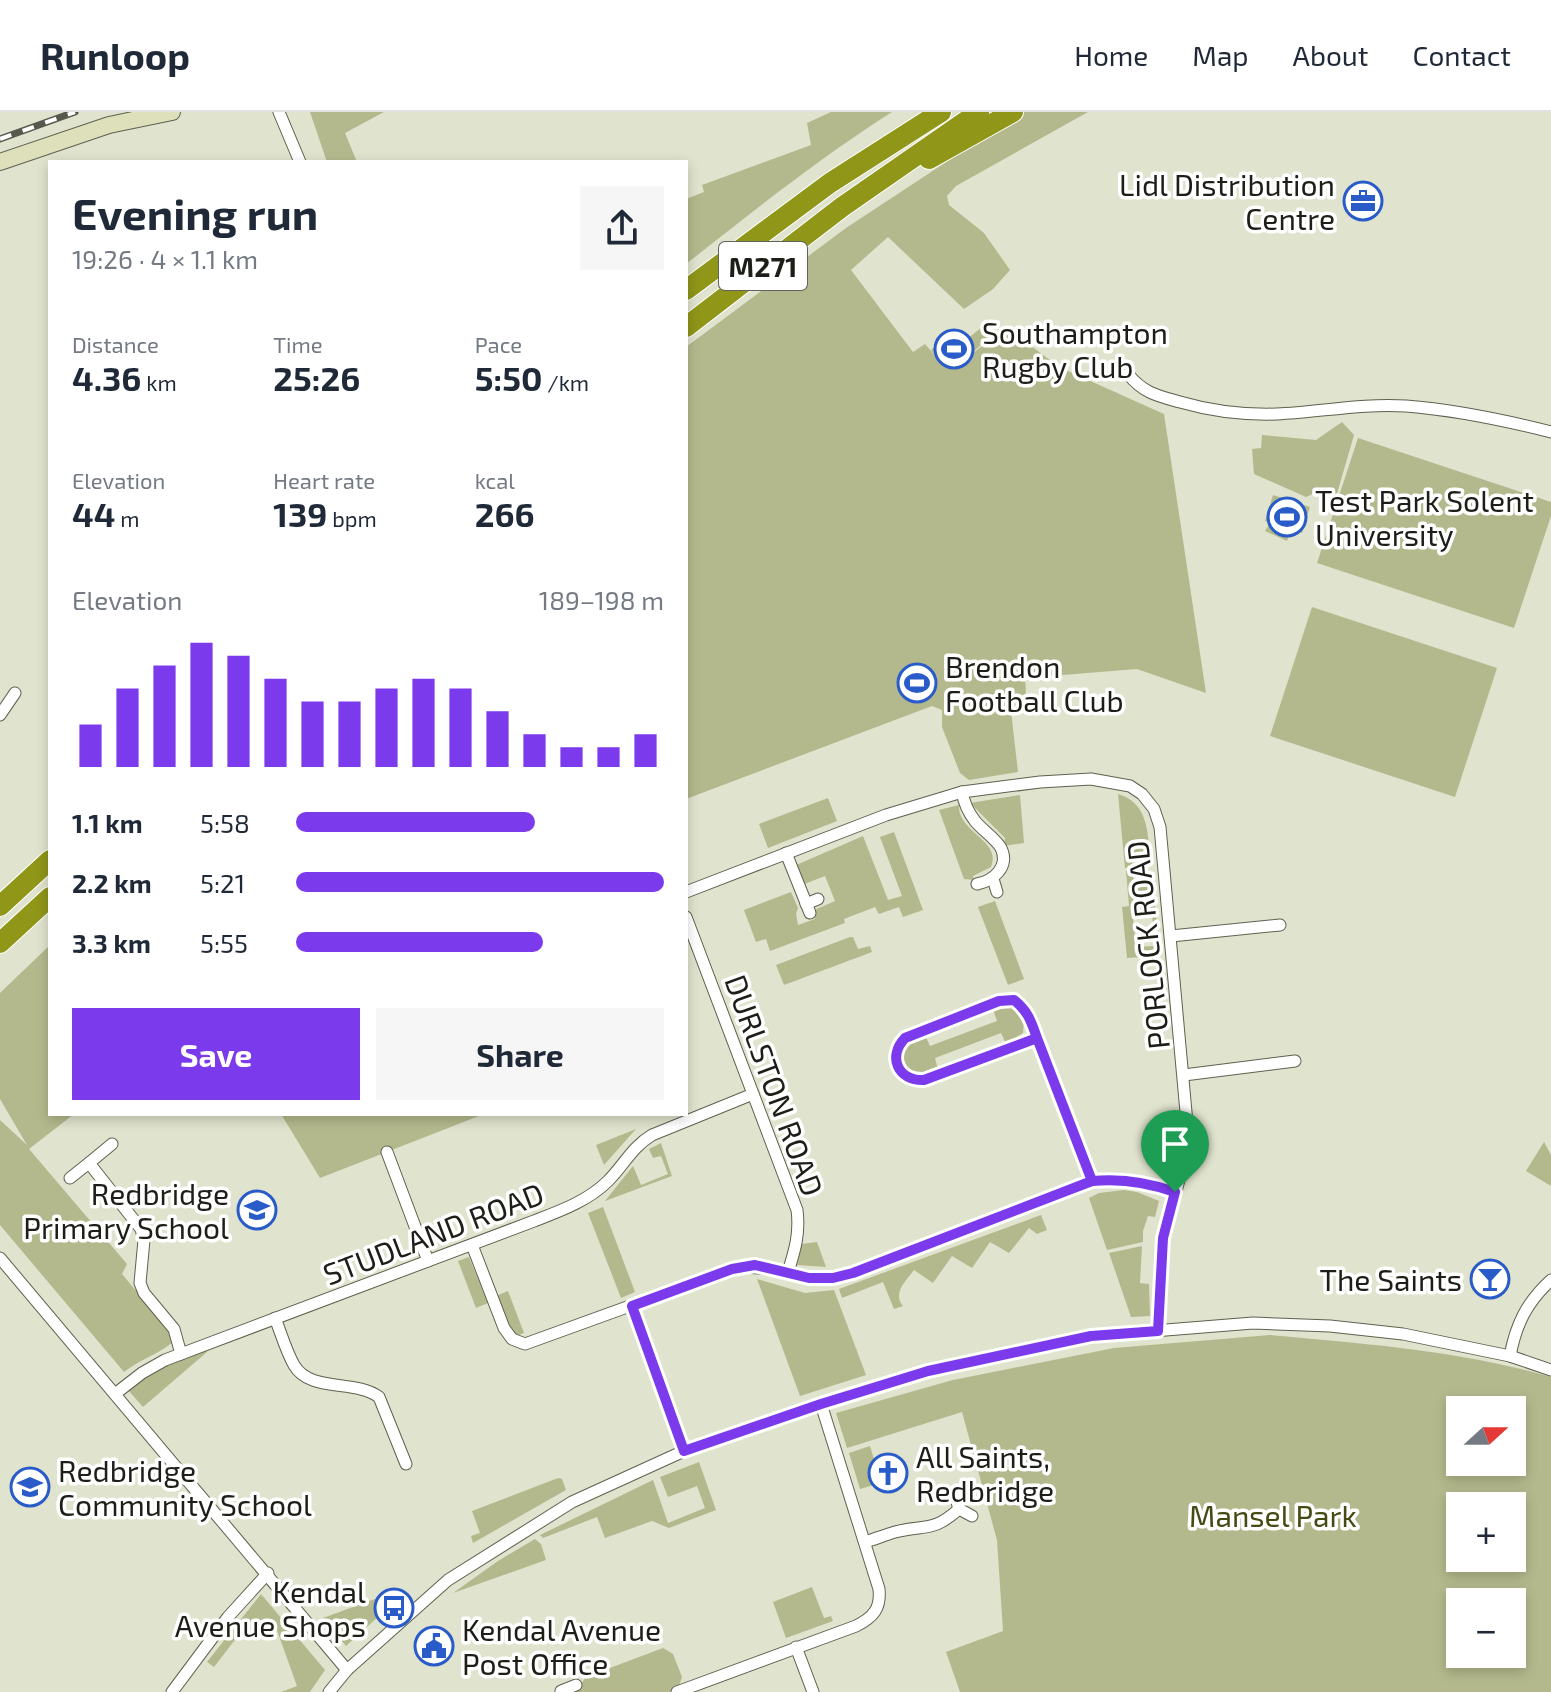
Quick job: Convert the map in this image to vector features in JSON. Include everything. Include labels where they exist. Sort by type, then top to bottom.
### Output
[{"type":"highway","name":"M271","points":[[688,289],[830,183],[916,112]]},
{"type":"highway","name":"M271","points":[[830,183],[941,112]]},
{"type":"highway","name":"M271","points":[[688,325],[842,207],[979,112]]},
{"type":"highway","name":"M271","points":[[842,207],[1013,112]]},
{"type":"highway","points":[[0,906],[48,862]]},
{"type":"highway","points":[[0,943],[48,899]]},
{"type":"street","points":[[0,162],[109,125],[172,112]]},
{"type":"street","points":[[281,113],[299,160]]},
{"type":"street","points":[[1128,374],[1138,387],[1150,394],[1206,409],[1275,414],[1362,406],[1405,406],[1460,413],[1551,432]]},
{"type":"street","points":[[0,715],[15,693]]},
{"type":"street","name":"PORLOCK ROAD","points":[[688,891],[886,815],[962,792],[1091,779],[1130,786],[1142,794],[1154,809],[1160,827],[1188,1134],[1186,1155],[1163,1238],[1158,1331]]},
{"type":"street","points":[[962,792],[965,806],[1000,847],[1003,856],[1001,868],[993,879],[977,884]]},
{"type":"street","points":[[786,853],[811,905]]},
{"type":"street","points":[[993,879],[997,892]]},
{"type":"street","name":"DURLSTON ROAD","points":[[688,922],[797,1210],[797,1242],[788,1272]]},
{"type":"street","points":[[1171,936],[1280,925]]},
{"type":"street","points":[[1037,1038],[924,1080],[912,1081],[900,1074],[895,1060],[897,1046],[905,1038],[999,1001],[1014,1000],[1024,1008],[1037,1038],[1092,1181]]},
{"type":"street","points":[[1184,1075],[1295,1061]]},
{"type":"street","name":"STUDLAND ROAD","points":[[115,1394],[142,1373],[181,1354],[472,1245],[582,1200],[611,1179],[637,1144],[753,1094]]},
{"type":"street","points":[[70,1178],[112,1144]]},
{"type":"street","points":[[387,1152],[428,1261]]},
{"type":"street","points":[[89,1163],[141,1229],[144,1240],[140,1283],[144,1293],[174,1329],[181,1354]]},
{"type":"street","points":[[472,1245],[504,1328],[512,1339],[529,1343],[732,1269],[755,1265],[809,1278],[833,1278],[853,1273],[1092,1181],[1119,1179],[1149,1183],[1175,1192]]},
{"type":"street","points":[[0,1258],[347,1670]]},
{"type":"street","points":[[1510,1356],[1520,1318],[1529,1302],[1551,1280]]},
{"type":"street","points":[[632,1306],[684,1451]]},
{"type":"street","points":[[275,1318],[295,1366],[303,1375],[313,1380],[359,1387],[379,1397],[406,1464]]},
{"type":"street","points":[[329,1692],[347,1670],[448,1580],[572,1502],[684,1451],[928,1371],[1091,1336],[1253,1323],[1330,1326],[1403,1334],[1510,1356],[1551,1370]]},
{"type":"street","points":[[677,1692],[867,1620],[877,1610],[879,1589],[821,1404]]},
{"type":"street","points":[[955,1495],[959,1509],[972,1516]]},
{"type":"street","points":[[865,1542],[898,1531],[927,1529],[941,1524],[959,1509]]},
{"type":"street","points":[[172,1692],[228,1617],[268,1573]]},
{"type":"street","points":[[796,1647],[813,1692]]},
{"type":"street","points":[[557,1678],[562,1691],[576,1685]]},
{"type":"green space","points":[[310,112],[384,112],[345,133],[356,160],[326,160]]},
{"type":"green space","points":[[831,112],[892,112],[813,166],[688,262],[688,198],[704,192],[702,185],[811,145],[807,123]]},
{"type":"green space","points":[[1022,112],[1088,112],[956,186],[947,196],[949,205],[984,233],[1010,270],[993,289],[964,309],[888,237],[851,270],[913,352],[925,344],[939,360],[931,350],[947,337],[956,348],[982,327],[990,337],[963,361],[1006,327],[1059,367],[1164,414],[1206,693],[1137,669],[1025,678],[1024,703],[1011,711],[1018,772],[969,780],[960,773],[942,727],[942,710],[932,706],[688,798],[688,346],[846,228]]},
{"type":"green space","points":[[1342,422],[1354,435],[1336,497],[1317,492],[1306,497],[1254,474],[1252,449],[1261,448],[1262,435],[1316,440]]},
{"type":"green space","points":[[1358,438],[1551,502],[1551,516],[1514,628],[1317,563]]},
{"type":"green space","name":"Test Park Solent University","points":[[1273,495],[1310,507],[1302,533],[1291,530],[1287,541],[1265,531],[1270,523],[1265,521]]},
{"type":"green space","points":[[1312,607],[1497,668],[1455,797],[1270,736]]},
{"type":"green space","points":[[1118,794],[1136,804],[1141,812],[1147,831],[1150,862],[1146,862],[1144,852],[1132,853],[1132,867],[1125,868]]},
{"type":"green space","points":[[1020,795],[1024,843],[1003,846],[1005,838],[970,803]]},
{"type":"green space","points":[[828,798],[837,821],[768,848],[759,824]]},
{"type":"green space","points":[[959,805],[965,822],[986,843],[993,858],[991,867],[973,876],[974,880],[964,879],[939,810]]},
{"type":"green space","points":[[894,832],[923,910],[903,917],[899,907],[879,914],[875,907],[844,919],[845,923],[770,951],[766,939],[756,942],[744,910],[791,892],[798,908],[798,925],[815,919],[812,911],[835,901],[825,876],[802,885],[794,866],[863,836],[888,900],[902,896],[880,837]]},
{"type":"green space","points":[[1126,871],[1132,871],[1134,883],[1147,882],[1147,873],[1152,873],[1157,924],[1153,924],[1152,915],[1133,917],[1136,947],[1154,946],[1154,935],[1159,935],[1160,956],[1127,958],[1122,907],[1129,906]]},
{"type":"green space","points":[[995,901],[1024,979],[1008,985],[978,907]]},
{"type":"green space","points":[[853,937],[858,949],[870,946],[872,952],[784,985],[776,965]]},
{"type":"green space","points":[[48,947],[48,1116],[71,1116],[29,1149],[127,1264],[122,1274],[173,1335],[174,1341],[169,1345],[124,1372],[0,1225],[0,1120],[27,1145],[0,1099],[0,993]]},
{"type":"green space","points":[[1014,1008],[1024,1020],[1023,1033],[1006,1044],[1001,1033],[935,1058],[938,1070],[923,1075],[909,1073],[904,1066],[902,1054],[912,1041],[925,1035],[930,1046],[997,1021],[993,1009]]},
{"type":"green space","points":[[282,1116],[479,1116],[320,1178]]},
{"type":"green space","points":[[636,1129],[604,1165],[596,1145]]},
{"type":"green space","points":[[1544,1142],[1551,1155],[1551,1186],[1526,1171]]},
{"type":"green space","points":[[661,1143],[672,1176],[605,1201],[633,1166],[641,1185],[668,1174],[661,1156],[653,1158],[649,1149]]},
{"type":"green space","points":[[1124,1190],[1159,1201],[1155,1217],[1148,1216],[1143,1242],[1107,1250],[1089,1198],[1099,1193]]},
{"type":"green space","points":[[603,1207],[635,1292],[621,1298],[588,1213]]},
{"type":"green space","points":[[1041,1215],[1047,1230],[1037,1234],[1029,1228],[1009,1253],[990,1242],[972,1268],[952,1256],[933,1283],[914,1270],[900,1292],[903,1306],[894,1309],[883,1282],[842,1298],[839,1289]]},
{"type":"green space","points":[[817,1242],[826,1267],[797,1265],[802,1244]]},
{"type":"green space","points":[[1142,1246],[1140,1283],[1149,1284],[1150,1316],[1131,1317],[1109,1253]]},
{"type":"green space","points":[[469,1257],[488,1303],[476,1308],[458,1261]]},
{"type":"green space","points":[[757,1279],[805,1293],[834,1290],[866,1375],[800,1396]]},
{"type":"green space","points":[[508,1291],[524,1333],[516,1336],[512,1334],[496,1296]]},
{"type":"green space","name":"Mansel Park","points":[[1270,1335],[1446,1354],[1551,1377],[1551,1692],[960,1692],[946,1652],[1003,1631],[997,1540],[962,1412],[847,1448],[836,1413],[953,1380],[1114,1348]]},
{"type":"green space","points":[[207,1349],[143,1407],[128,1390],[158,1369]]},
{"type":"green space","points":[[870,1446],[881,1483],[860,1489],[849,1453]]},
{"type":"green space","points":[[699,1462],[716,1510],[669,1528],[652,1521],[605,1538],[597,1517],[543,1538],[540,1535],[653,1480],[668,1523],[705,1508],[697,1486],[668,1497],[660,1477]]},
{"type":"green space","points":[[562,1479],[566,1490],[473,1543],[471,1536],[480,1533],[472,1511]]},
{"type":"green space","points":[[535,1539],[541,1544],[546,1560],[453,1593],[498,1561]]},
{"type":"green space","points":[[812,1587],[824,1618],[831,1616],[833,1621],[786,1638],[773,1602]]},
{"type":"green space","points":[[402,1589],[403,1594],[346,1646],[323,1618]]},
{"type":"green space","points":[[261,1594],[325,1670],[310,1692],[281,1692],[297,1686],[274,1622],[238,1636],[214,1667],[207,1662]]},
{"type":"green space","points":[[663,1648],[673,1654],[682,1677],[679,1686],[670,1692],[575,1692],[586,1677]]},
{"type":"railway","points":[[0,139],[75,112]]},
{"type":"place","name":"Lidl Distribution Centre","points":[[1363,201]]},
{"type":"place","name":"Southampton Rugby Club","points":[[954,349]]},
{"type":"place","name":"Test Park Solent University","points":[[1287,517]]},
{"type":"place","name":"Brendon Football Club","points":[[917,683]]},
{"type":"place","name":"Redbridge Primary School","points":[[257,1210]]},
{"type":"place","name":"The Saints","points":[[1490,1279]]},
{"type":"place","name":"All Saints, Redbridge","points":[[888,1473]]},
{"type":"place","name":"Redbridge Community School","points":[[30,1487]]},
{"type":"place","name":"Kendal Avenue Shops","points":[[394,1608]]},
{"type":"place","name":"Kendal Avenue Post Office","points":[[434,1646]]},
{"type":"route","points":[[1175,1192],[1149,1183],[1119,1179],[1092,1181],[1037,1038],[1031,1019],[1014,1000],[999,1001],[905,1038],[897,1046],[895,1060],[900,1074],[912,1081],[938,1076],[1037,1038],[1089,1173],[1092,1181],[853,1273],[833,1278],[809,1278],[755,1265],[732,1269],[632,1306],[684,1451],[928,1371],[1091,1336],[1158,1331],[1163,1238],[1175,1192]]}]
